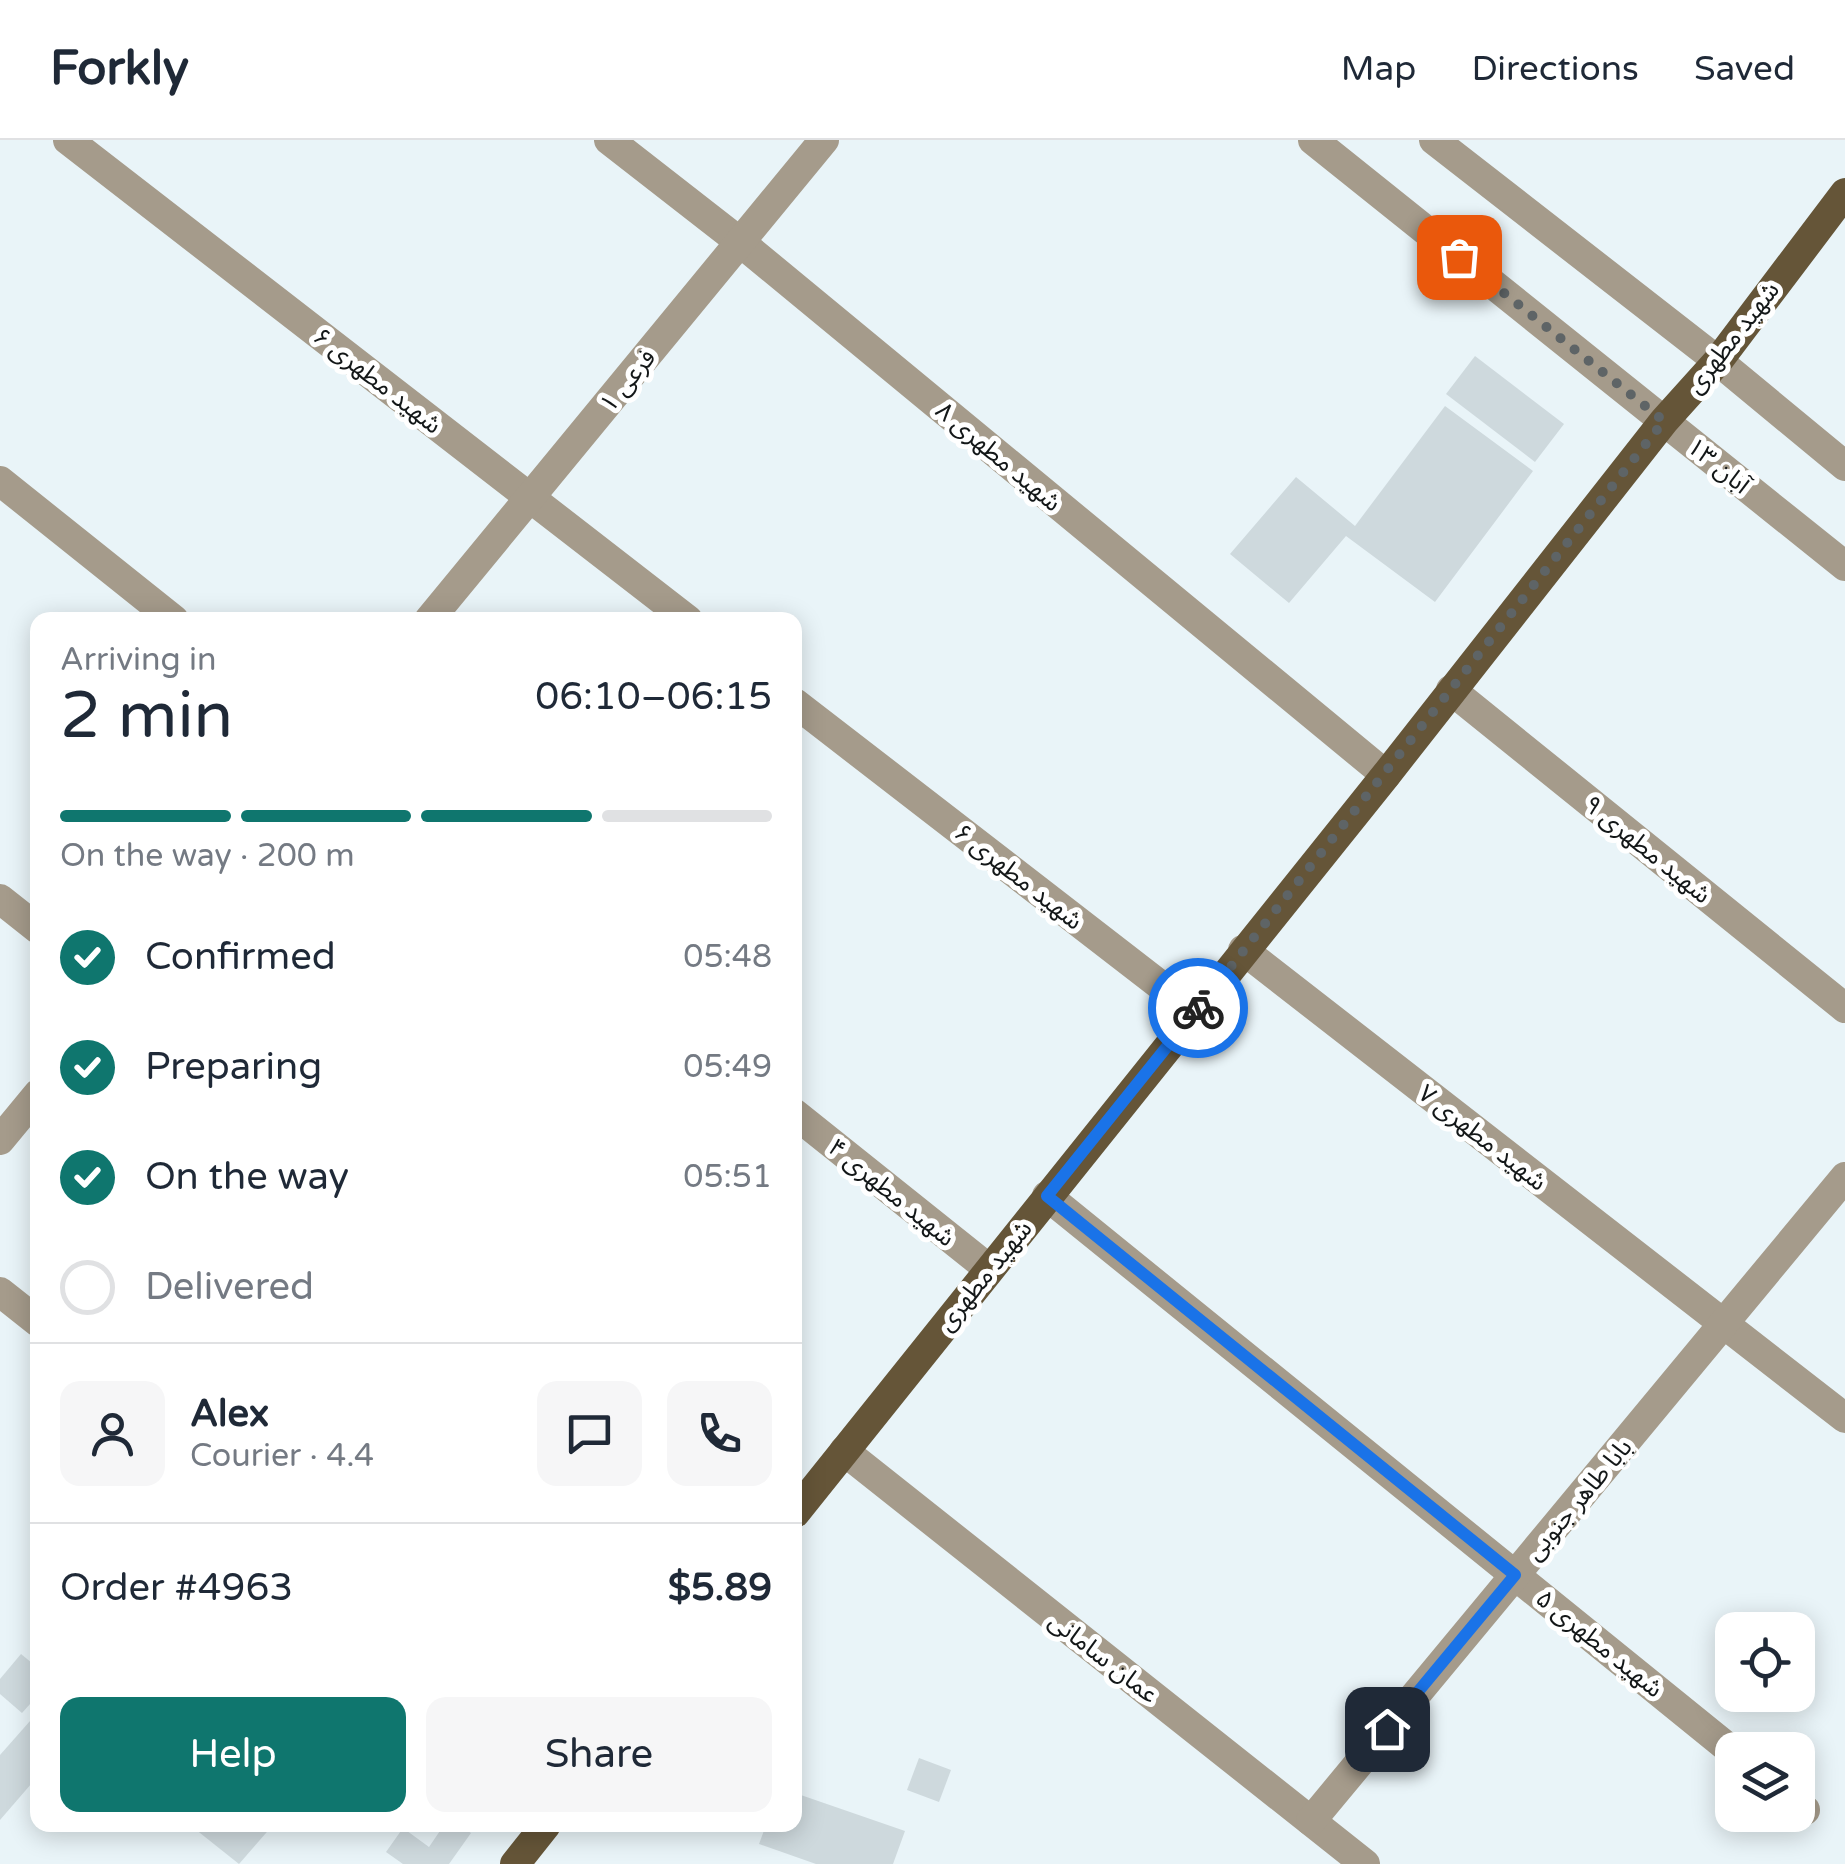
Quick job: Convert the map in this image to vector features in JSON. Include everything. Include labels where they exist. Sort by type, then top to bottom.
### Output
[{"type":"main road","name":"شهید مطهری","points":[[802,1503],[1386,775],[1664,421],[1718,360],[1841,205]]},
{"type":"main road","points":[[515,1864],[540,1832]]},
{"type":"street","name":"شهید مطهری ۶","points":[[68,140],[678,612]]},
{"type":"street","name":"شهید مطهری ۸","points":[[610,140],[740,242],[1386,775]]},
{"type":"street","name":"فرعی ۱","points":[[436,612],[824,140]]},
{"type":"street","name":"آبان ۱۳","points":[[1313,140],[1845,566]]},
{"type":"street","points":[[1434,140],[1718,360],[1845,466]]},
{"type":"street","points":[[0,481],[164,612]]},
{"type":"street","name":"شهید مطهری ۹","points":[[1450,690],[1845,1008]]},
{"type":"street","name":"شهید مطهری ۶","points":[[802,708],[1194,1012]]},
{"type":"street","points":[[0,900],[30,923]]},
{"type":"street","name":"شهید مطهری ۷","points":[[1243,950],[1845,1418]]},
{"type":"street","points":[[0,1140],[30,1104]]},
{"type":"street","name":"شهید مطهری ۴","points":[[802,1120],[989,1269]]},
{"type":"street","name":"بابا طاهر جنوبی","points":[[1310,1821],[1845,1177]]},
{"type":"street","name":"شهید مطهری ۵","points":[[1047,1196],[1715,1737]]},
{"type":"street","points":[[0,1292],[30,1316]]},
{"type":"street","name":"عمان سامانی","points":[[844,1451],[1365,1864]]},
{"type":"building","points":[[1475,356],[1564,424],[1535,462],[1446,394]]},
{"type":"building","points":[[1445,406],[1533,471],[1435,602],[1346,536],[1289,603],[1230,554],[1296,477],[1355,526]]},
{"type":"building","points":[[21,1654],[30,1661],[30,1704],[22,1713],[0,1694],[0,1679]]},
{"type":"building","points":[[30,1721],[30,1785],[0,1820],[0,1755]]},
{"type":"building","points":[[919,1758],[951,1770],[939,1802],[907,1790]]},
{"type":"building","points":[[802,1795],[905,1831],[893,1864],[816,1864],[759,1844],[763,1832],[802,1832]]},
{"type":"building","points":[[199,1832],[267,1832],[239,1864]]},
{"type":"building","points":[[400,1832],[408,1832],[429,1847],[439,1832],[471,1833],[449,1864],[403,1864],[386,1852]]},
{"type":"way so far","points":[[1198,1008],[1664,421],[1459,257]]},
{"type":"route","points":[[1198,1008],[1047,1196],[1515,1575],[1387,1729]]}]
